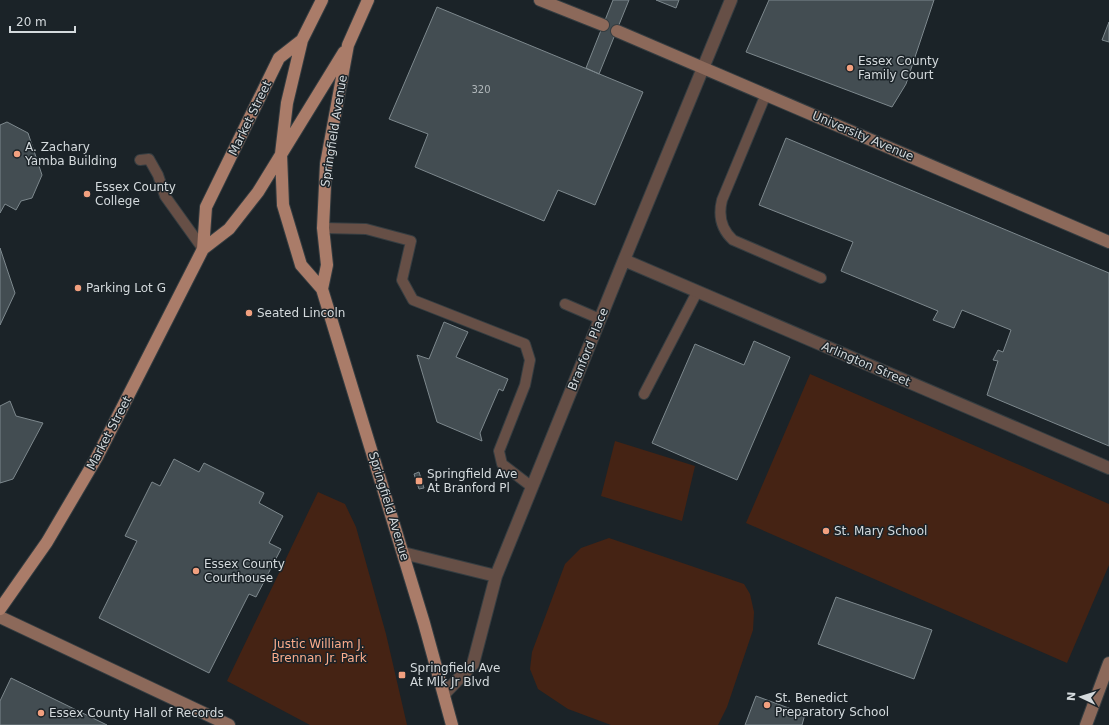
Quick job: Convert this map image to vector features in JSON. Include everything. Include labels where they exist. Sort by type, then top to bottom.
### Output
[{"type":"main road","name":"Market Street","points":[[0,609],[47,542],[97,457],[203,249],[206,207],[280,58],[302,40],[322,0]]},
{"type":"main road","name":"Springfield Avenue","points":[[322,289],[327,266],[323,228],[326,164],[348,45],[368,0]]},
{"type":"main road","points":[[540,0],[602,25]]},
{"type":"main road","name":"University Avenue","points":[[617,31],[1109,242]]},
{"type":"main road","name":"Springfield Avenue","points":[[302,40],[287,103],[281,154],[283,205],[301,265],[322,289],[403,553],[452,725]]},
{"type":"main road","name":"Market Street","points":[[203,249],[229,229],[258,192],[348,45]]},
{"type":"main road","points":[[0,617],[229,725]]},
{"type":"main road","points":[[1086,725],[1109,663]]},
{"type":"street","name":"Branford Place","points":[[444,694],[473,664],[496,576],[731,0]]},
{"type":"street","name":"Arlington Street","points":[[624,260],[1109,468]]},
{"type":"street","points":[[403,553],[496,576]]},
{"type":"lane","points":[[766,94],[722,200],[719,209],[720,218],[727,234],[733,240],[821,278]]},
{"type":"lane","points":[[140,160],[149,158],[158,175],[164,196],[203,249]]},
{"type":"lane","points":[[323,228],[366,229],[411,241],[402,280],[413,300],[525,344],[530,360],[525,385],[499,451],[502,464],[532,488]]},
{"type":"lane","points":[[644,394],[697,292]]},
{"type":"lane","points":[[565,304],[600,319]]},
{"type":"green space","points":[[810,374],[1109,504],[1109,565],[1067,663],[746,523]]},
{"type":"green space","points":[[615,441],[695,466],[682,521],[601,496]]},
{"type":"green space","name":"Justic William J. Brennan Jr. Park","points":[[318,492],[345,504],[356,527],[386,634],[407,725],[310,725],[227,681]]},
{"type":"green space","points":[[609,538],[744,584],[750,594],[754,612],[753,630],[727,707],[718,725],[611,725],[568,709],[538,689],[530,669],[532,652],[565,564],[581,548]]},
{"type":"building","points":[[613,0],[629,0],[599,74],[586,68]]},
{"type":"building","points":[[656,0],[679,0],[676,8]]},
{"type":"building","name":"Essex County Family Court","points":[[769,0],[934,0],[906,84],[892,107],[746,52]]},
{"type":"building","points":[[437,7],[643,92],[595,205],[558,190],[544,221],[415,167],[428,134],[389,119]]},
{"type":"building","points":[[1109,22],[1109,42],[1102,40]]},
{"type":"building","name":"A. Zachary Yamba Building","points":[[7,122],[28,133],[42,175],[32,198],[21,201],[16,210],[5,204],[0,213],[0,125]]},
{"type":"building","points":[[786,138],[1109,273],[1109,446],[987,395],[998,361],[993,360],[998,350],[1003,352],[1011,330],[962,310],[954,328],[933,320],[938,311],[841,271],[853,242],[759,205]]},
{"type":"building","points":[[0,248],[15,293],[0,325]]},
{"type":"building","points":[[444,322],[468,332],[456,357],[508,379],[503,391],[499,389],[480,433],[482,441],[437,422],[417,355],[429,359]]},
{"type":"building","points":[[754,341],[790,357],[737,480],[652,443],[695,344],[744,365]]},
{"type":"building","points":[[10,401],[16,416],[43,423],[13,479],[0,483],[0,406]]},
{"type":"building","name":"Essex County Courthouse","points":[[174,459],[199,472],[204,463],[264,493],[259,503],[283,516],[269,543],[281,549],[256,597],[249,594],[209,673],[99,618],[137,541],[125,536],[152,482],[160,486]]},
{"type":"building","points":[[419,472],[424,488],[419,489],[414,474]]},
{"type":"building","points":[[836,597],[932,630],[914,679],[818,644]]},
{"type":"building","name":"Essex County Hall of Records","points":[[11,678],[107,725],[0,725],[0,701]]},
{"type":"building","name":"St. Benedict Preparatory School","points":[[756,696],[805,714],[802,725],[745,725]]},
{"type":"place","name":"Essex County Family Court","points":[[850,68]]},
{"type":"place","name":"A. Zachary Yamba Building","points":[[17,154]]},
{"type":"place","name":"Essex County College","points":[[87,194]]},
{"type":"place","name":"Parking Lot G","points":[[78,288]]},
{"type":"place","name":"Seated Lincoln","points":[[249,313]]},
{"type":"place","name":"Springfield Ave At Branford Pl","points":[[419,481]]},
{"type":"place","name":"St. Mary School","points":[[826,531]]},
{"type":"place","name":"Essex County Courthouse","points":[[196,571]]},
{"type":"place","name":"Springfield Ave At Mlk Jr Blvd","points":[[402,675]]},
{"type":"place","name":"St. Benedict Preparatory School","points":[[767,705]]},
{"type":"place","name":"Essex County Hall of Records","points":[[41,713]]}]
